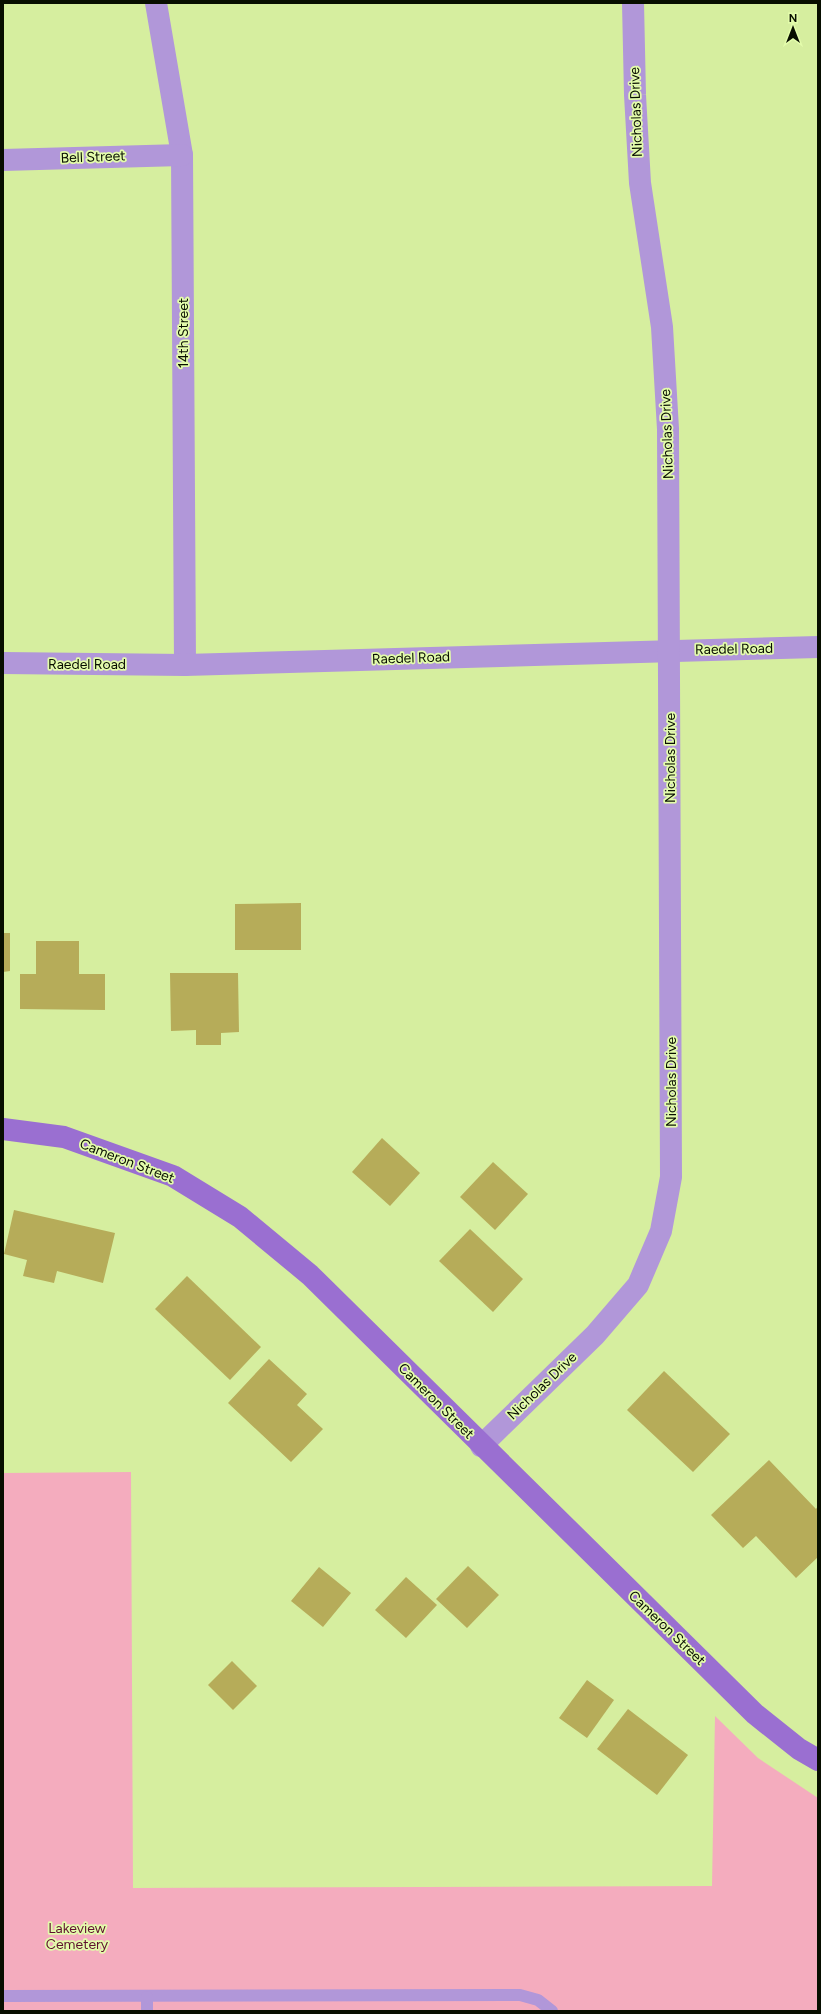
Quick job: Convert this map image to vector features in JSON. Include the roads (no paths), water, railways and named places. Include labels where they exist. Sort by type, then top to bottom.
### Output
[{"type":"main road","name":"Cameron Street","points":[[3,1129],[64,1137],[172,1176],[240,1217],[310,1275],[481,1446],[755,1714],[799,1749],[818,1760]]},
{"type":"street","name":"14th Street","points":[[156,3],[182,155],[185,665]]},
{"type":"street","name":"Nicholas Drive","points":[[481,1446],[595,1335],[638,1285],[661,1231],[671,1177],[668,428],[662,327],[640,183],[635,95],[633,3]]},
{"type":"street","name":"Bell Street","points":[[3,160],[182,155]]},
{"type":"street","name":"Raedel Road","points":[[3,663],[185,665],[670,650],[818,647]]},
{"type":"lane","points":[[3,1996],[147,1997],[520,1995],[538,2000],[552,2011]]},
{"type":"lane","points":[[147,1997],[147,2011]]},
{"type":"park label","name":"Lakeview Cemetery","points":[[77,1936]]}]
